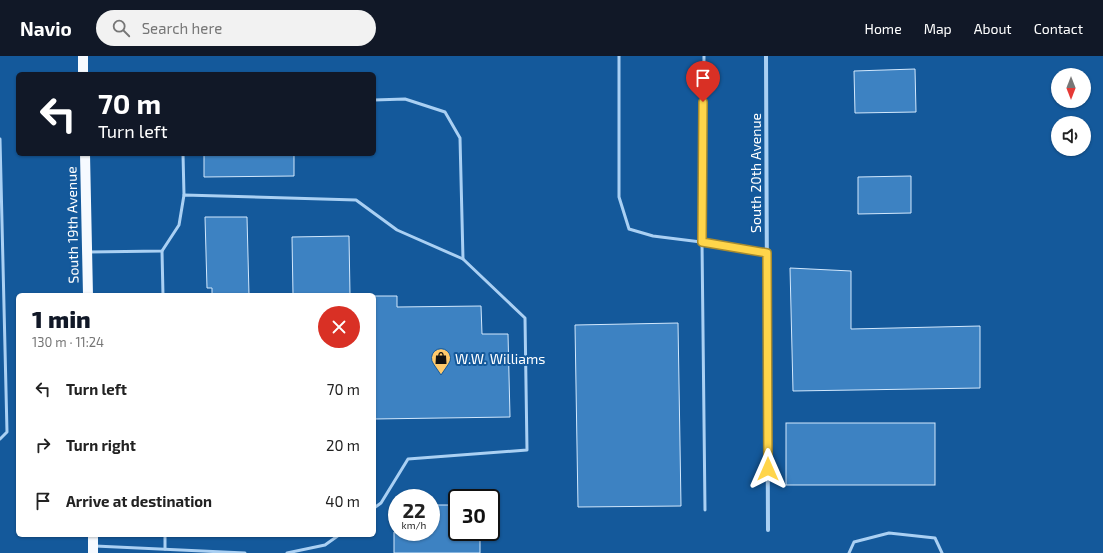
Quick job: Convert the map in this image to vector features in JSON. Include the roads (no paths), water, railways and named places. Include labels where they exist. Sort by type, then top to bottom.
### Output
[{"type":"main road","points":[[83,56],[83,72]]},
{"type":"main road","name":"South 19th Avenue","points":[[85,156],[88,293]]},
{"type":"main road","points":[[93,537],[93,549]]},
{"type":"street","name":"South 20th Avenue","points":[[766,56],[768,530]]},
{"type":"lane","points":[[619,56],[619,197],[629,229],[653,236],[702,242],[767,253]]},
{"type":"lane","points":[[704,56],[702,242],[706,510]]},
{"type":"lane","points":[[376,100],[405,98],[445,112],[460,138],[463,259]]},
{"type":"lane","points":[[0,139],[7,432],[0,439]]},
{"type":"lane","points":[[163,293],[162,251],[179,225],[184,195],[183,156]]},
{"type":"lane","points":[[184,195],[356,200],[397,230],[463,259],[525,318],[528,450],[408,459],[381,503],[376,507]]},
{"type":"lane","points":[[87,252],[162,251]]},
{"type":"lane","points":[[848,553],[854,542],[889,533],[935,538],[942,553]]},
{"type":"lane","points":[[165,537],[165,549]]},
{"type":"lane","points":[[287,553],[325,545],[336,537]]},
{"type":"lane","points":[[93,549],[165,549],[245,553]]},
{"type":"place","name":"W.W. Williams","points":[[441,375]]}]
